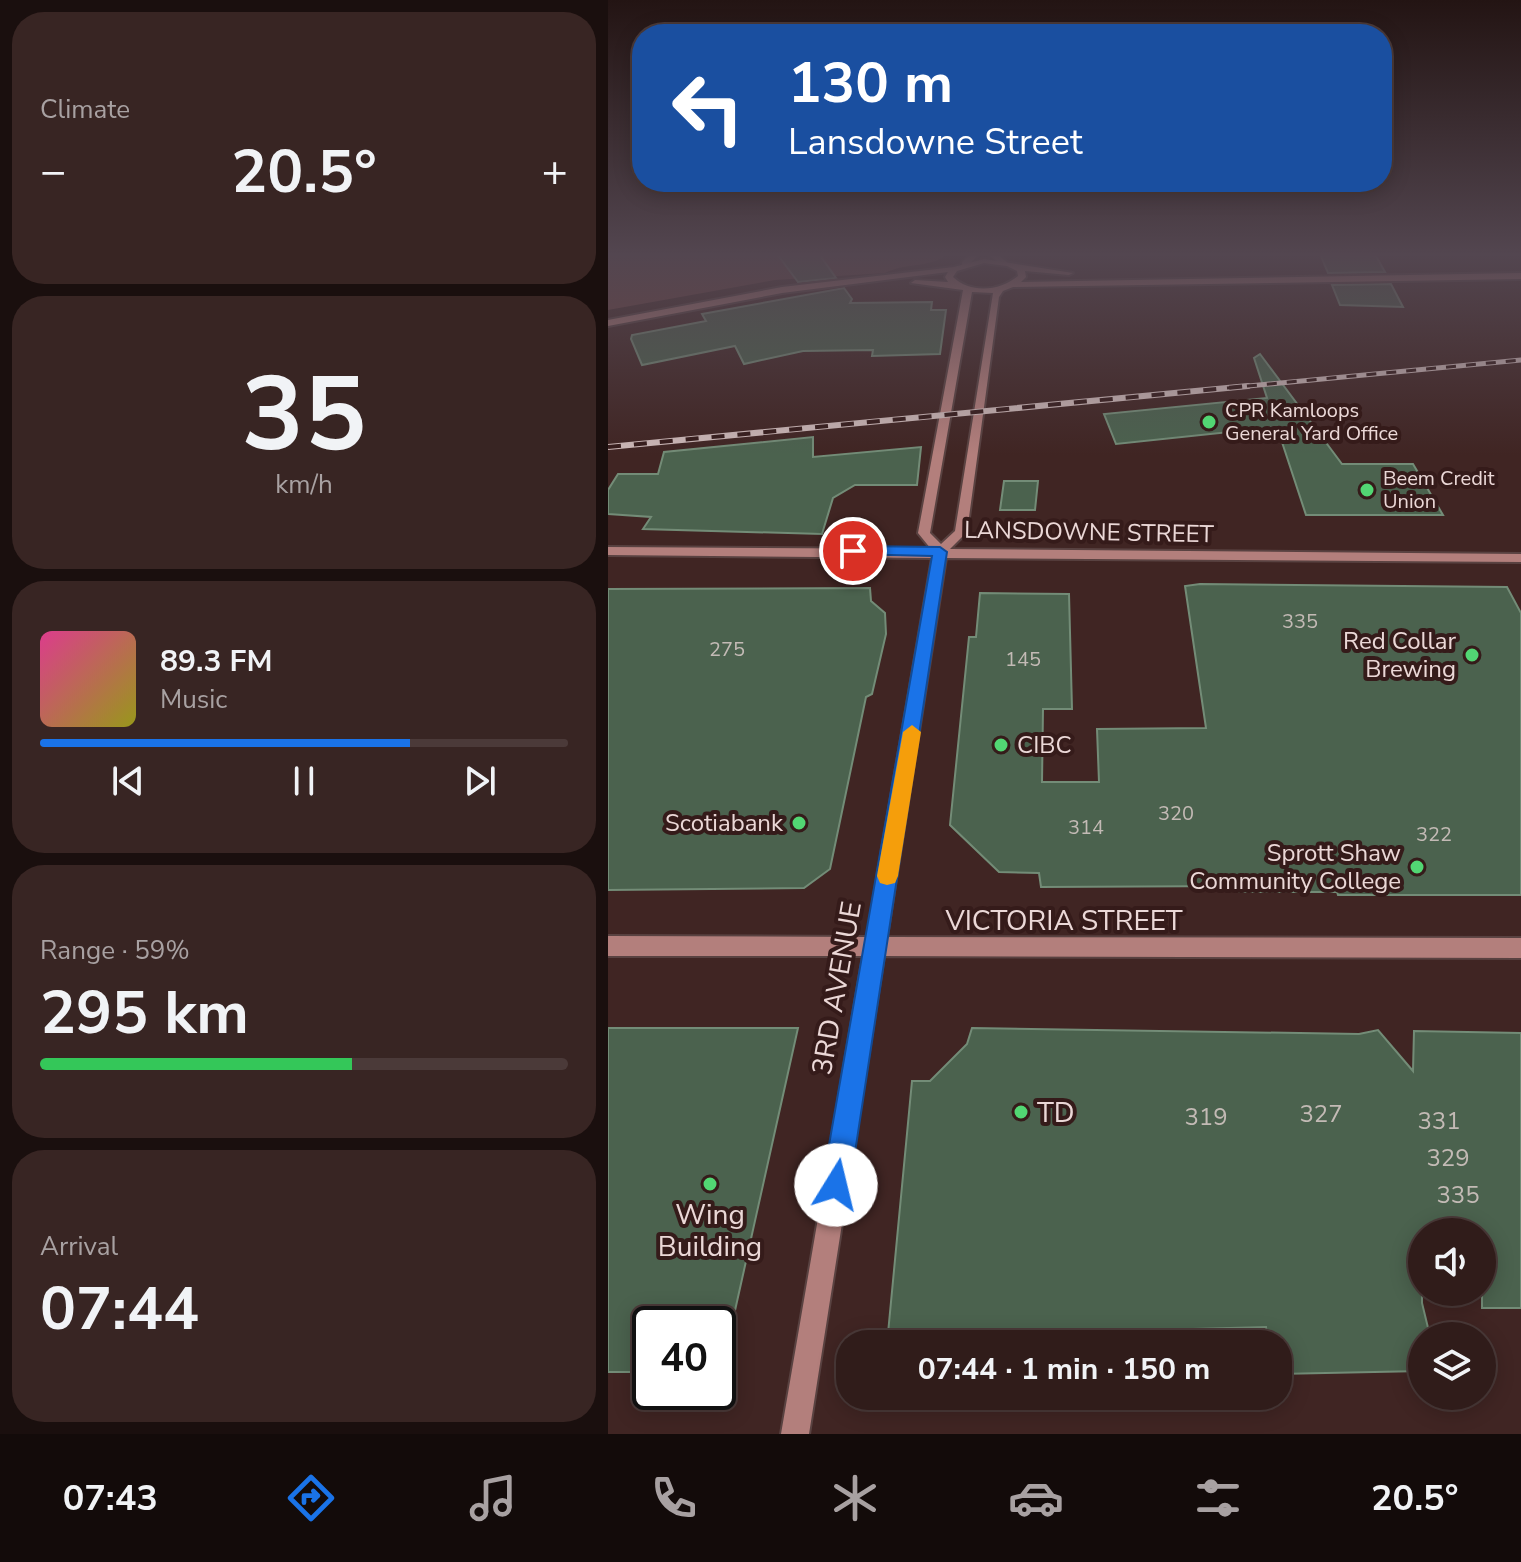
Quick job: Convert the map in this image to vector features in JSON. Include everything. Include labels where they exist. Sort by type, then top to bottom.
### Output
[{"type":"street","points":[[940,552],[924,533],[957,321]]},
{"type":"street","name":"3RD AVENUE","points":[[795,1434],[940,552],[961,532],[992,321]]},
{"type":"street","name":"LANSDOWNE STREET","points":[[608,551],[1521,558]]},
{"type":"street","name":"VICTORIA STREET","points":[[608,946],[1521,948]]},
{"type":"building","points":[[706,321],[945,321],[940,354],[872,356],[873,350],[803,351],[744,364],[735,346],[642,365],[632,335]]},
{"type":"building","points":[[1260,354],[1342,464],[1413,464],[1443,515],[1306,515],[1277,427],[1116,444],[1104,414],[1267,398],[1254,358]]},
{"type":"building","points":[[813,437],[813,457],[921,447],[917,485],[855,485],[833,498],[822,534],[643,529],[651,517],[608,514],[608,490],[618,474],[658,474],[664,452]]},
{"type":"building","points":[[1004,481],[1038,481],[1035,510],[1000,510]]},
{"type":"building","points":[[1185,586],[1507,587],[1521,613],[1521,895],[1239,892],[1238,886],[1041,887],[1039,873],[999,872],[950,825],[969,637],[976,637],[980,593],[1069,594],[1072,709],[1043,709],[1042,782],[1099,782],[1097,729],[1206,728]]},
{"type":"building","points":[[870,588],[871,601],[885,613],[886,634],[872,694],[866,697],[830,869],[804,888],[608,890],[608,589]]},
{"type":"building","name":"Wing Building","points":[[608,1028],[798,1028],[736,1306],[632,1306],[632,1372],[608,1372]]},
{"type":"building","points":[[972,1028],[1359,1034],[1378,1030],[1413,1071],[1414,1031],[1521,1033],[1521,1308],[1482,1308],[1496,1306],[1496,1218],[1408,1218],[1408,1306],[1423,1306],[1427,1322],[1408,1322],[1408,1371],[1292,1374],[1292,1330],[1266,1330],[1266,1327],[888,1330],[912,1081],[930,1081],[967,1044]]},
{"type":"railway","points":[[1248,386],[1521,360]]},
{"type":"railway","points":[[608,447],[1248,386]]},
{"type":"railway","points":[[1227,388],[1248,386]]},
{"type":"slow traffic","points":[[887,876],[912,732]]},
{"type":"place","name":"CPR Kamloops General Yard Office","points":[[1209,422]]},
{"type":"place","name":"Beem Credit Union","points":[[1367,490]]},
{"type":"place","name":"Red Collar Brewing","points":[[1472,655]]},
{"type":"place","name":"CIBC","points":[[1001,745]]},
{"type":"place","name":"Scotiabank","points":[[799,823]]},
{"type":"place","name":"Sprott Shaw Community College","points":[[1417,867]]},
{"type":"place","name":"TD","points":[[1021,1112]]},
{"type":"place","name":"Wing Building","points":[[710,1184]]},
{"type":"route","points":[[836,1185],[940,552],[853,551]]}]
